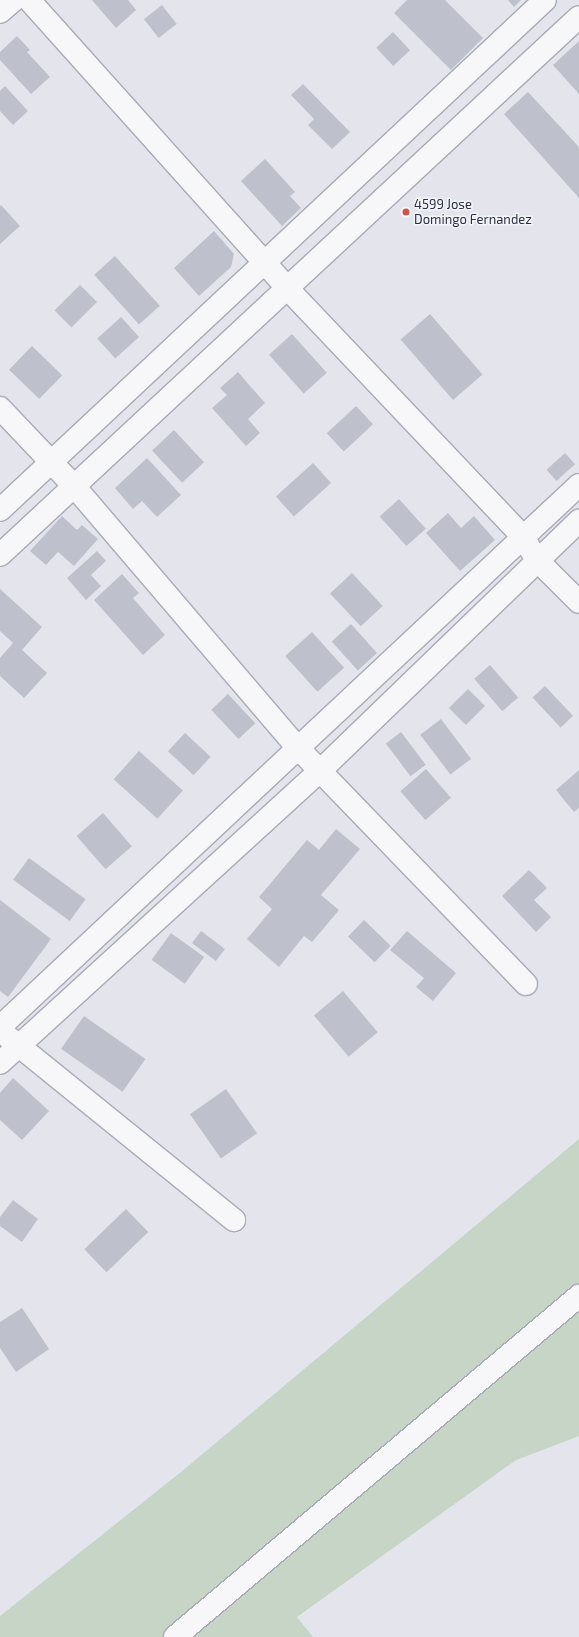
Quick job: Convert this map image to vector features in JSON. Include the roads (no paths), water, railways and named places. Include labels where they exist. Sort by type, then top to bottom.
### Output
[{"type":"street","points":[[0,12],[14,0]]},
{"type":"street","points":[[29,0],[266,261],[288,288],[523,538],[537,560],[579,602]]},
{"type":"street","points":[[0,510],[545,0]]},
{"type":"street","points":[[0,555],[579,17]]},
{"type":"street","points":[[0,408],[74,486],[298,748],[321,770],[526,984]]},
{"type":"street","points":[[234,1220],[17,1047],[0,1028],[579,485]]},
{"type":"street","points":[[0,1063],[321,770],[579,521]]},
{"type":"street","points":[[175,1637],[579,1296]]},
{"type":"place","name":"4599 Jose Domingo Fernandez","points":[[406,212]]}]
